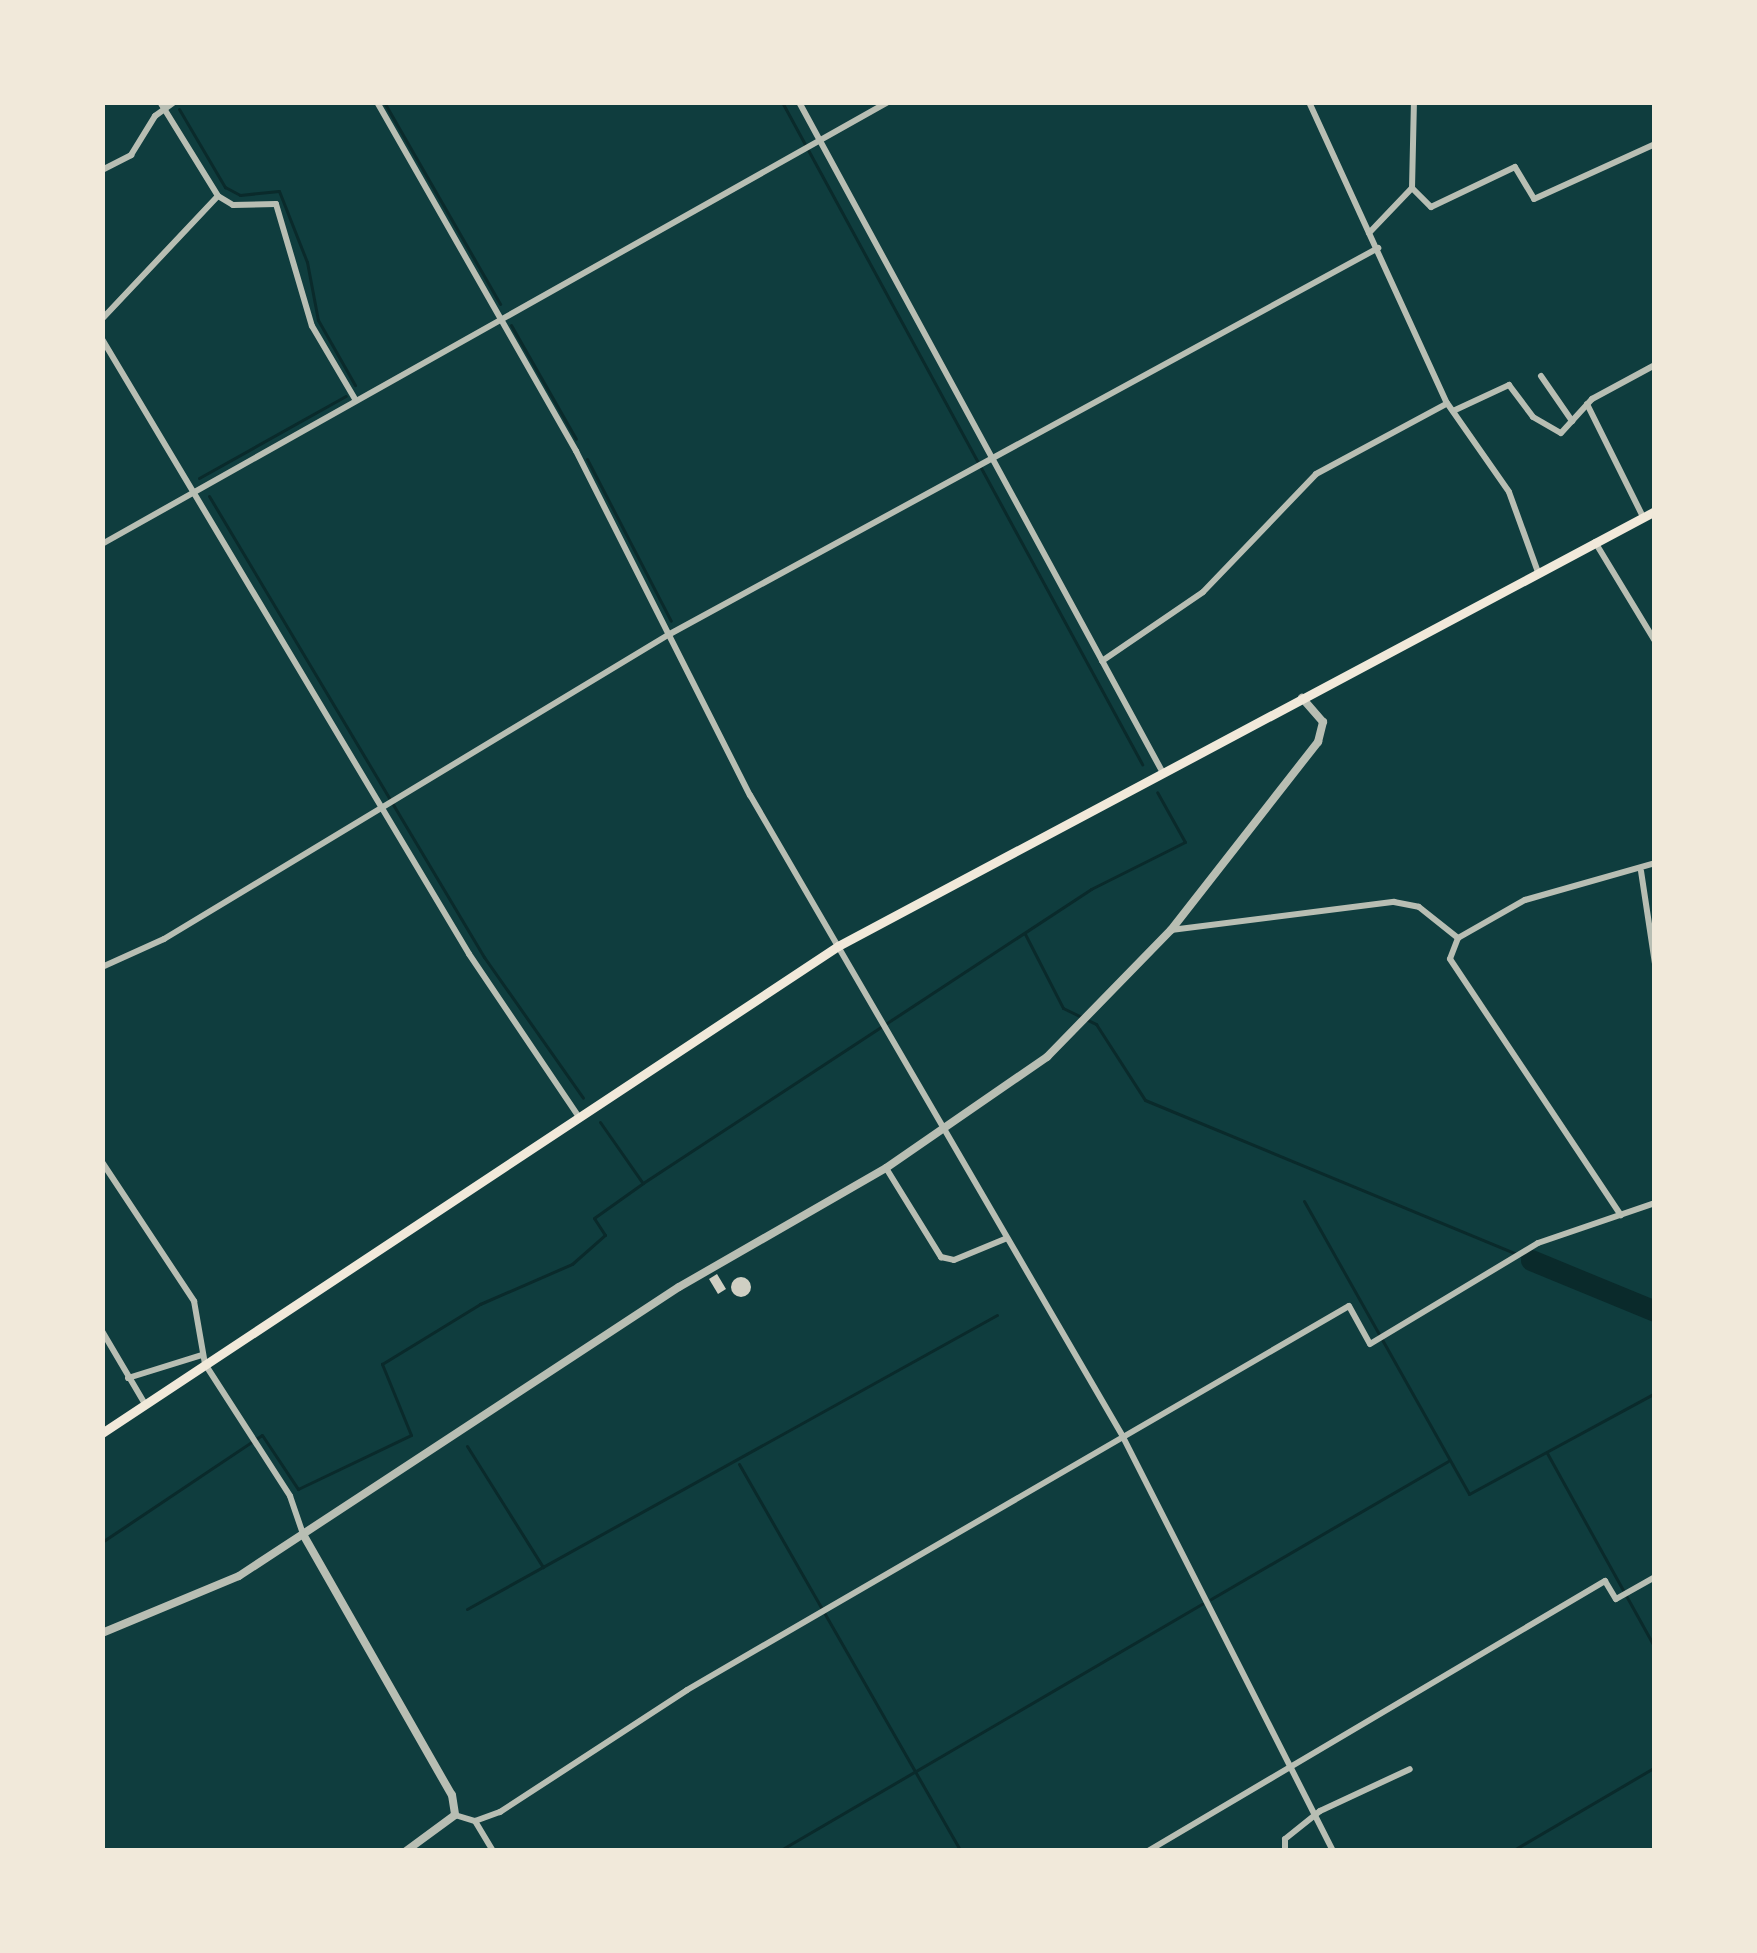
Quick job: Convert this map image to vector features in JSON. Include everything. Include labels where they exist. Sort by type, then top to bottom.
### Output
[{"type":"main road","points":[[102,1433],[203,1359],[838,946],[1655,512]]},
{"type":"street","points":[[102,170],[131,154],[162,105],[174,102]]},
{"type":"street","points":[[377,102],[838,946],[1123,1435],[1333,1851]]},
{"type":"street","points":[[799,102],[1162,771]]},
{"type":"street","points":[[102,544],[498,317],[888,102]]},
{"type":"street","points":[[1309,102],[1447,403],[1509,492],[1538,572]]},
{"type":"street","points":[[1369,233],[1412,188],[1414,102]]},
{"type":"street","points":[[162,105],[218,196],[233,206],[276,204],[312,326],[355,399]]},
{"type":"street","points":[[1412,188],[1431,207],[1515,166],[1534,199],[1655,144]]},
{"type":"street","points":[[102,319],[218,196]]},
{"type":"street","points":[[102,967],[398,799],[668,634],[1378,248]]},
{"type":"street","points":[[102,339],[382,808],[579,1117]]},
{"type":"street","points":[[1453,411],[1509,385],[1545,429],[1561,433],[1587,404],[1655,365]]},
{"type":"street","points":[[1541,376],[1572,421]]},
{"type":"street","points":[[1102,661],[1203,592],[1316,475],[1447,403]]},
{"type":"street","points":[[1587,404],[1643,517]]},
{"type":"street","points":[[1595,542],[1655,640]]},
{"type":"street","points":[[102,1633],[176,1608],[304,1536],[680,1287],[886,1168],[1090,1020],[1171,930],[1318,742],[1322,722],[1302,698]]},
{"type":"street","points":[[1621,1215],[1450,959],[1458,938],[1552,890],[1641,871],[1655,863]]},
{"type":"street","points":[[1641,871],[1655,964]]},
{"type":"street","points":[[1171,930],[1394,902],[1419,908],[1458,938]]},
{"type":"street","points":[[1655,1108],[1655,1118]]},
{"type":"street","points":[[102,1162],[194,1301],[203,1359],[290,1496],[304,1536],[452,1795],[455,1815]]},
{"type":"street","points":[[886,1168],[941,1257],[954,1260],[1008,1238]]},
{"type":"street","points":[[475,1821],[818,1613],[1349,1306],[1370,1343],[1506,1267],[1538,1243],[1655,1203]]},
{"type":"street","points":[[102,1331],[146,1404]]},
{"type":"street","points":[[128,1378],[203,1359]]},
{"type":"street","points":[[1148,1851],[1605,1581],[1625,1594],[1655,1577]]},
{"type":"street","points":[[1285,1851],[1285,1839],[1314,1817],[1410,1769]]},
{"type":"street","points":[[455,1815],[475,1821],[493,1851]]},
{"type":"street","points":[[406,1851],[455,1815]]},
{"type":"building","points":[[717,1274],[726,1289],[718,1294],[709,1279]]},
{"type":"building","points":[[741,1277],[751,1287],[741,1297],[731,1287]]},
{"type":"waterway","points":[[384,102],[500,304]]},
{"type":"waterway","points":[[782,102],[1142,764]]},
{"type":"waterway","points":[[179,109],[225,187],[240,195],[279,191],[307,262],[318,320],[355,385]]},
{"type":"waterway","points":[[511,325],[576,439]]},
{"type":"waterway","points":[[199,478],[346,396]]},
{"type":"waterway","points":[[587,459],[671,621]]},
{"type":"waterway","points":[[209,496],[484,957],[583,1098]]},
{"type":"waterway","points":[[102,1542],[262,1435],[298,1489],[411,1435],[382,1364],[480,1304],[572,1264],[605,1235],[594,1218],[643,1183],[1091,889],[1185,842],[1157,792]]},
{"type":"waterway","points":[[1025,934],[1063,1008],[1096,1024],[1145,1100],[1531,1260]]},
{"type":"waterway","points":[[600,1122],[642,1182]]},
{"type":"waterway","points":[[1304,1201],[1469,1494],[1655,1393]]},
{"type":"waterway","points":[[1531,1260],[1655,1311]]},
{"type":"waterway","points":[[467,1609],[997,1315]]},
{"type":"waterway","points":[[467,1446],[543,1567]]},
{"type":"waterway","points":[[1547,1453],[1655,1648]]},
{"type":"waterway","points":[[1211,1599],[1448,1461]]},
{"type":"waterway","points":[[739,1464],[961,1851]]},
{"type":"waterway","points":[[779,1851],[1202,1604]]},
{"type":"waterway","points":[[1512,1851],[1655,1767]]}]
